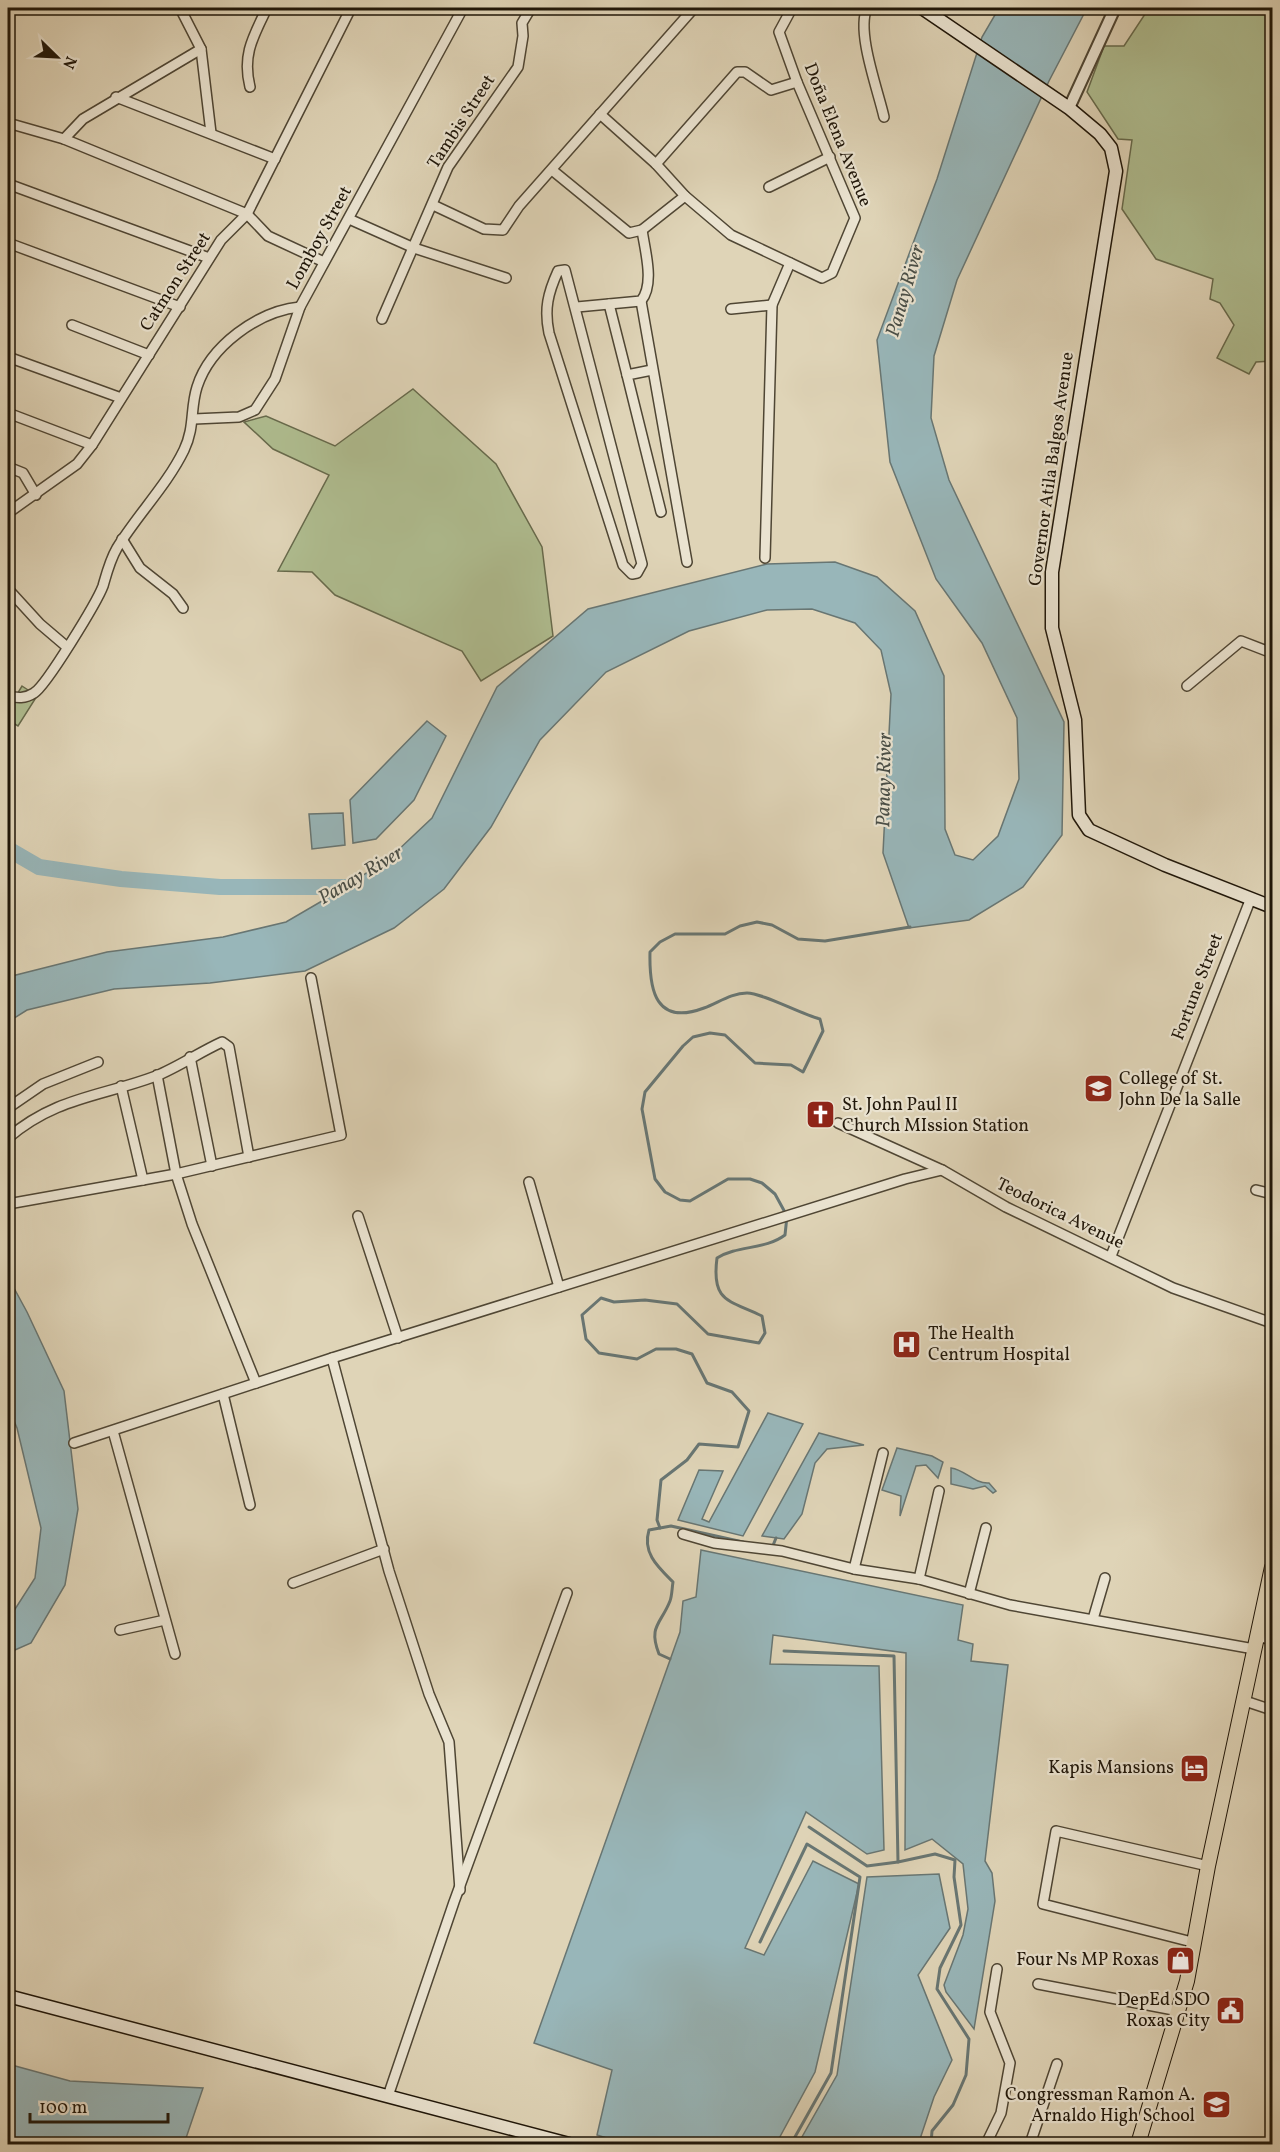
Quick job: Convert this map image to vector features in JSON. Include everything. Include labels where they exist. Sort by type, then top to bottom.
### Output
[{"type":"main road","name":"Governor Atila Balgos Avenue","points":[[922,8],[1069,108],[1100,134],[1111,148],[1116,171],[1052,572],[1052,628],[1076,720],[1079,814],[1089,830],[1104,839],[1272,907]]},
{"type":"main road","points":[[1138,2145],[1187,1981],[1192,1941],[1272,1568]]},
{"type":"main road","points":[[8,1996],[569,2145]]},
{"type":"street","points":[[180,8],[201,49],[211,133]]},
{"type":"street","points":[[250,87],[245,67],[267,8]]},
{"type":"street","name":"Catmon Street","points":[[8,513],[77,464],[92,445],[221,240],[247,213],[351,8]]},
{"type":"street","name":"Lomboy Street","points":[[8,696],[20,698],[36,693],[86,620],[102,587],[112,557],[122,539],[176,465],[185,447],[194,419],[197,387],[220,348],[266,316],[285,308],[300,307],[463,8]]},
{"type":"street","name":"Tambis Street","points":[[382,319],[448,167],[518,68],[523,36],[522,23],[531,8]]},
{"type":"street","points":[[433,205],[484,229],[503,231],[519,206],[694,8]]},
{"type":"street","name":"Doña Elena Avenue","points":[[600,114],[656,164],[685,196],[731,235],[822,278],[827,277],[831,273],[855,218],[797,82],[779,32],[792,8]]},
{"type":"street","points":[[867,8],[863,16],[867,48],[884,117]]},
{"type":"street","points":[[1069,108],[1115,8]]},
{"type":"street","points":[[64,139],[83,118],[201,49]]},
{"type":"street","points":[[656,164],[737,72],[745,72],[771,90],[797,82]]},
{"type":"street","points":[[116,97],[275,159]]},
{"type":"street","points":[[8,123],[64,139],[247,213],[267,236],[324,262]]},
{"type":"street","points":[[769,187],[830,157]]},
{"type":"street","points":[[552,170],[629,233],[642,230],[685,196]]},
{"type":"street","points":[[8,184],[209,258]]},
{"type":"street","points":[[349,219],[414,248],[506,278]]},
{"type":"street","points":[[577,307],[641,301],[646,295],[648,283],[642,230]]},
{"type":"street","points":[[8,243],[180,307]]},
{"type":"street","points":[[765,558],[772,305],[790,263]]},
{"type":"street","points":[[566,270],[577,307],[642,564],[637,573],[632,574],[623,565],[549,333],[545,314],[546,301],[558,272],[566,270]]},
{"type":"street","points":[[641,301],[668,465],[687,562]]},
{"type":"street","points":[[609,304],[661,512]]},
{"type":"street","points":[[731,309],[772,305]]},
{"type":"street","points":[[194,419],[239,417],[255,410],[275,379],[300,307]]},
{"type":"street","points":[[72,325],[149,354]]},
{"type":"street","points":[[8,357],[121,398]]},
{"type":"street","points":[[627,375],[652,370]]},
{"type":"street","points":[[8,413],[92,445]]},
{"type":"street","points":[[651,468],[668,465]]},
{"type":"street","points":[[8,467],[23,473],[36,495]]},
{"type":"street","points":[[122,539],[140,568],[173,594],[183,608]]},
{"type":"street","points":[[8,589],[40,624],[67,647]]},
{"type":"street","points":[[1187,686],[1241,641],[1272,653]]},
{"type":"street","name":"Fortune Street","points":[[1111,1256],[1251,898]]},
{"type":"street","points":[[8,1204],[176,1174],[341,1135],[311,978]]},
{"type":"street","points":[[8,1138],[44,1112],[157,1076],[222,1042],[229,1047],[249,1157]]},
{"type":"street","points":[[190,1057],[212,1166]]},
{"type":"street","points":[[8,1108],[43,1084],[98,1062]]},
{"type":"street","points":[[157,1076],[176,1174],[192,1224],[256,1383]]},
{"type":"street","points":[[121,1086],[143,1180]]},
{"type":"street","name":"Teodorica Avenue","points":[[838,1124],[942,1170],[1006,1207],[1173,1288],[1272,1323]]},
{"type":"street","points":[[74,1443],[332,1358],[905,1179],[942,1170]]},
{"type":"street","points":[[529,1182],[559,1287]]},
{"type":"street","points":[[1256,1190],[1272,1194]]},
{"type":"street","points":[[358,1216],[398,1338]]},
{"type":"street","points":[[332,1358],[384,1548],[429,1694],[449,1742],[460,1890]]},
{"type":"street","points":[[223,1394],[250,1505]]},
{"type":"street","points":[[113,1431],[175,1654]]},
{"type":"street","points":[[854,1569],[883,1453]]},
{"type":"street","points":[[919,1579],[939,1491]]},
{"type":"street","points":[[969,1594],[986,1528]]},
{"type":"street","points":[[683,1534],[714,1543],[782,1551],[854,1569],[919,1579],[1010,1605],[1256,1643],[1272,1640]]},
{"type":"street","points":[[293,1583],[384,1548]]},
{"type":"street","points":[[1094,1619],[1105,1578]]},
{"type":"street","points":[[388,2096],[567,1593]]},
{"type":"street","points":[[120,1630],[165,1620]]},
{"type":"street","points":[[1242,1700],[1272,1710]]},
{"type":"street","points":[[1192,1941],[1043,1904],[1056,1831],[1208,1866]]},
{"type":"street","points":[[986,2145],[1001,2113],[1010,2063],[990,2012],[997,1969]]},
{"type":"street","points":[[1038,1984],[1179,2012]]},
{"type":"street","points":[[1030,2145],[1057,2064]]},
{"type":"green space","points":[[1149,8],[1272,8],[1272,361],[1256,362],[1249,374],[1217,358],[1234,325],[1220,303],[1210,299],[1213,279],[1156,259],[1122,209],[1132,140],[1118,139],[1087,92],[1104,46],[1124,46]]},
{"type":"green space","points":[[413,389],[496,464],[542,547],[553,636],[481,681],[462,651],[335,595],[312,572],[278,571],[329,475],[273,449],[244,422],[266,416],[335,446]]},
{"type":"green space","points":[[22,686],[37,696],[18,726],[8,720],[8,709]]},
{"type":"water","name":"Panay River","points":[[999,8],[1087,8],[1049,81],[957,280],[934,356],[931,418],[949,480],[1064,722],[1062,835],[1023,887],[969,920],[909,928],[883,853],[891,694],[881,650],[855,623],[812,609],[767,610],[689,631],[606,672],[540,740],[491,827],[444,889],[394,928],[305,971],[210,983],[114,989],[27,1010],[8,1022],[8,978],[12,976],[107,952],[223,937],[286,922],[346,887],[395,853],[432,818],[497,687],[588,609],[767,564],[835,562],[877,577],[915,611],[944,676],[945,829],[955,855],[973,860],[998,836],[1019,779],[1017,718],[982,643],[936,579],[890,462],[877,340],[937,179],[982,37]]},
{"type":"water","points":[[427,721],[446,736],[414,800],[376,839],[353,843],[350,800]]},
{"type":"water","points":[[343,813],[345,845],[312,849],[309,814]]},
{"type":"water","points":[[8,1277],[64,1391],[78,1509],[65,1585],[31,1643],[8,1653],[8,1620],[35,1578],[41,1528],[17,1428],[8,1407]]},
{"type":"water","points":[[768,1413],[803,1424],[743,1536],[678,1520],[699,1470],[723,1471],[702,1519],[709,1522]]},
{"type":"water","points":[[819,1433],[864,1445],[827,1449],[815,1463],[802,1514],[784,1539],[762,1536]]},
{"type":"water","points":[[897,1448],[932,1456],[943,1462],[938,1478],[926,1465],[916,1466],[900,1516],[901,1496],[882,1490]]},
{"type":"water","points":[[951,1468],[984,1483],[989,1483],[996,1491],[993,1493],[985,1486],[973,1489],[951,1484]]},
{"type":"water","points":[[701,1550],[963,1605],[958,1640],[973,1644],[971,1661],[1008,1665],[985,1861],[992,1873],[995,1901],[974,2029],[946,1992],[944,1985],[963,1935],[968,1909],[963,1864],[932,1839],[905,1850],[906,1653],[773,1635],[770,1664],[879,1666],[884,1850],[867,1854],[806,1812],[745,1948],[764,1955],[813,1861],[859,1884],[815,2072],[776,2144],[626,2144],[597,2135],[612,2070],[534,2043],[680,1632],[683,1601],[696,1597]]},
{"type":"water","points":[[939,1874],[950,1928],[918,1975],[952,2060],[934,2097],[919,2142],[798,2144],[837,2075],[867,1877]]},
{"type":"water","points":[[8,2064],[70,2081],[203,2088],[184,2144],[8,2144]]},
{"type":"waterway","name":"Panay River","points":[[8,849],[39,867],[121,879],[220,887],[346,887]]},
{"type":"waterway","points":[[660,1528],[657,1520],[661,1480],[687,1460],[699,1444],[738,1447],[749,1411],[732,1392],[707,1383],[692,1354],[676,1349],[656,1349],[637,1359],[599,1353],[586,1339],[582,1315],[601,1298],[614,1302],[645,1300],[677,1304],[708,1334],[759,1343],[765,1333],[762,1316],[732,1302],[720,1292],[716,1273],[717,1258],[734,1251],[777,1240],[785,1235],[787,1216],[775,1194],[762,1183],[750,1179],[728,1179],[690,1201],[680,1200],[665,1192],[655,1179],[642,1109],[645,1092],[693,1037],[710,1033],[725,1035],[755,1063],[791,1065],[803,1072],[823,1031],[820,1019],[754,994],[736,995],[688,1012],[675,1012],[666,1008],[654,992],[650,952],[660,942],[675,934],[725,934],[740,926],[757,922],[772,925],[798,939],[825,941],[910,927]]},
{"type":"waterway","points":[[670,1659],[659,1654],[655,1631],[671,1599],[673,1582],[657,1565],[650,1553],[647,1538],[649,1530],[671,1526],[743,1542]]},
{"type":"waterway","points":[[772,1548],[776,1538]]},
{"type":"waterway","points":[[784,1651],[894,1656],[898,1862],[935,1854],[955,1860],[954,1877],[961,1925],[940,1968],[937,1989],[969,2039],[966,2075],[953,2105],[932,2131],[931,2144]]},
{"type":"waterway","points":[[809,1827],[867,1866],[898,1862]]},
{"type":"waterway","points":[[760,1942],[807,1844],[860,1877],[831,2073],[791,2144]]},
{"type":"place","name":"College of St. John De la Salle","points":[[1098,1089]]},
{"type":"place","name":"St. John Paul II Church MIssion Station","points":[[821,1115]]},
{"type":"place","name":"The Health Centrum Hospital","points":[[907,1344]]},
{"type":"place","name":"Kapis Mansions","points":[[1195,1768]]},
{"type":"place","name":"Four Ns MP Roxas","points":[[1180,1960]]},
{"type":"place","name":"DepEd SDO Roxas City","points":[[1231,2010]]},
{"type":"place","name":"Congressman Ramon A. Arnaldo High School","points":[[1216,2105]]}]
